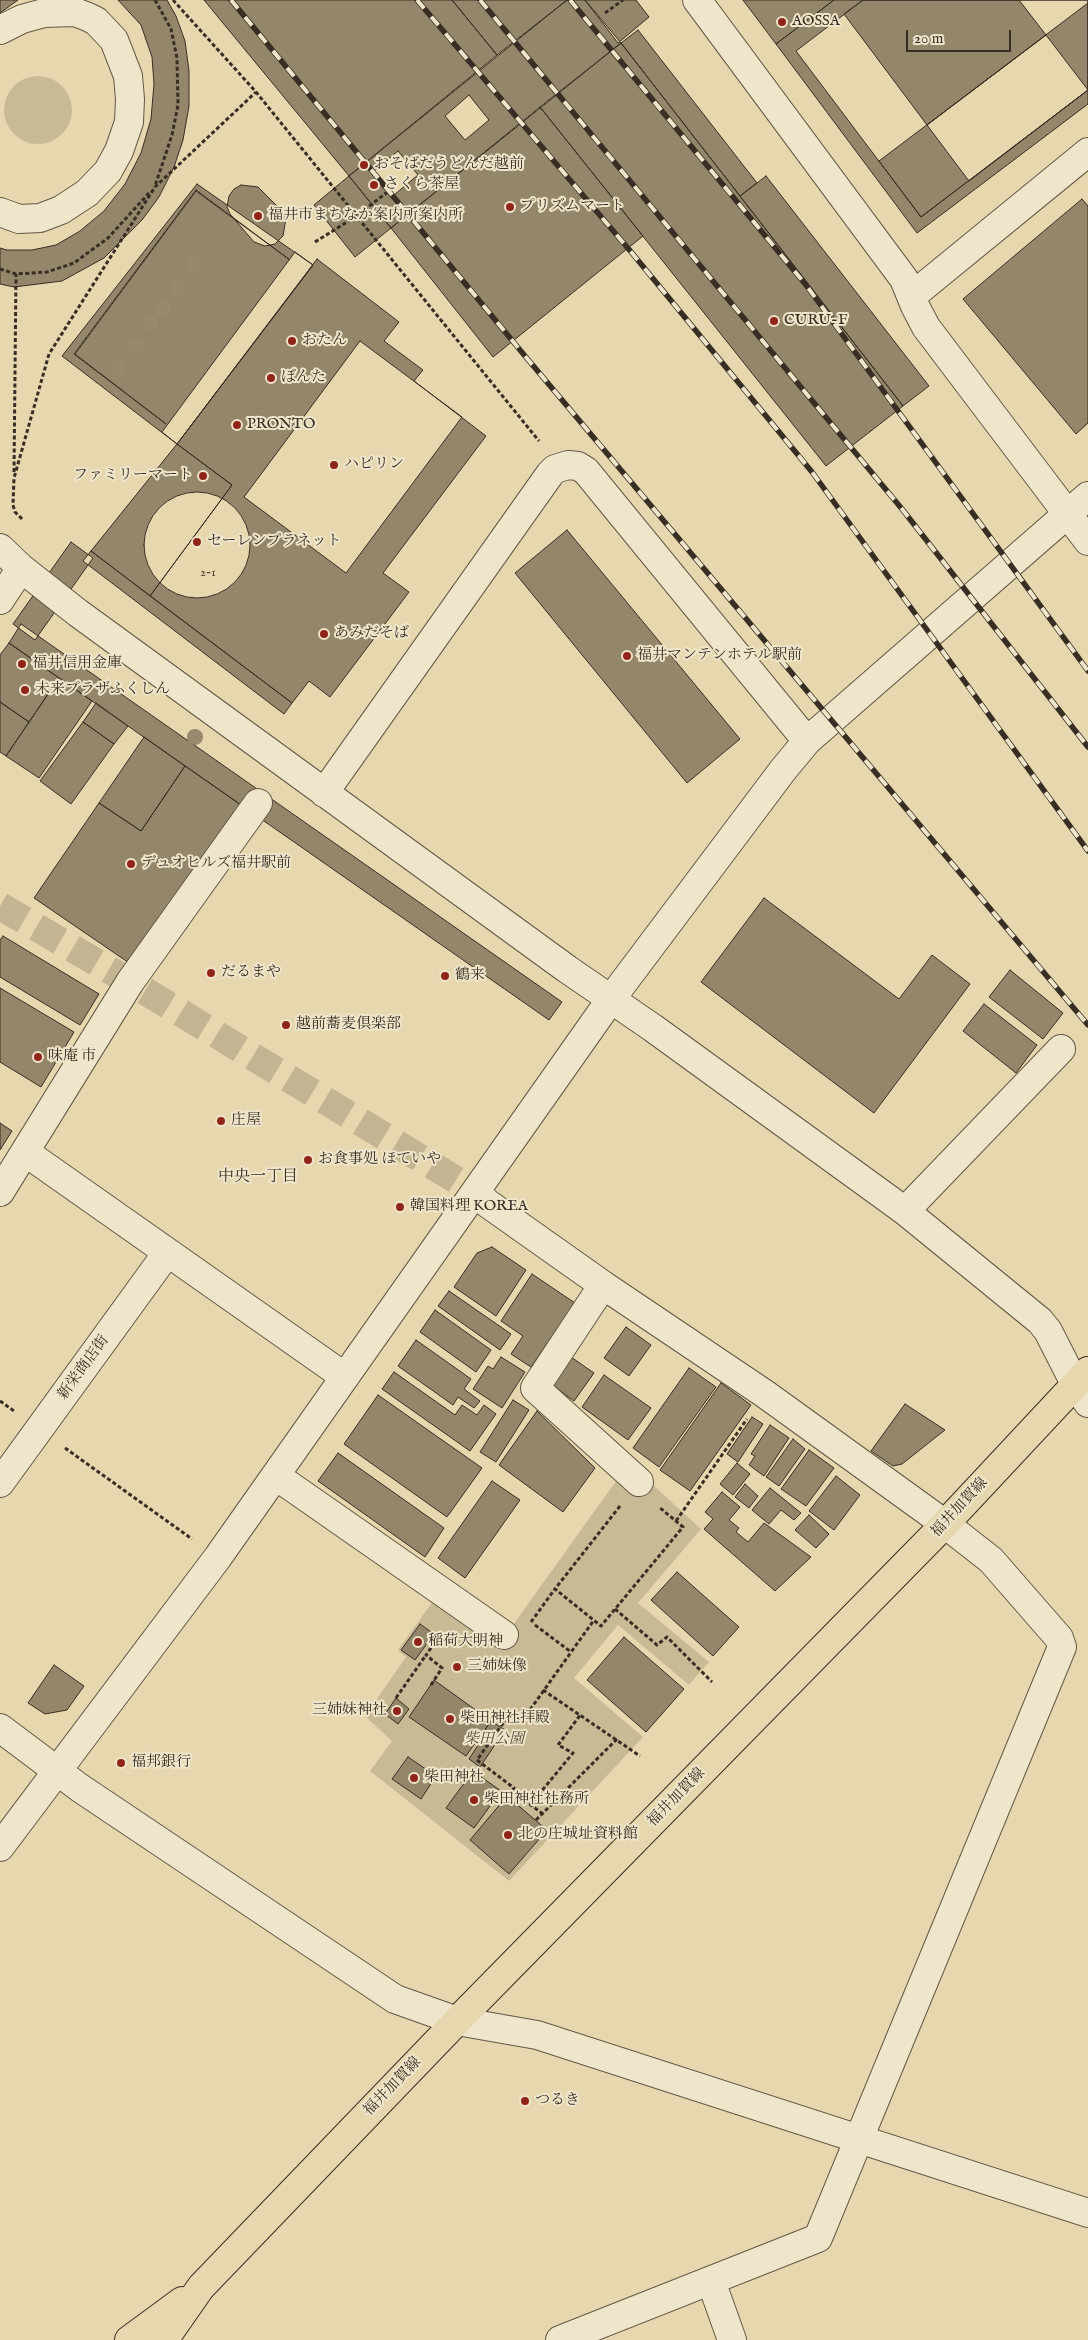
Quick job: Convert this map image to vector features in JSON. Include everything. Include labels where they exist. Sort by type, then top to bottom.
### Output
[{"type":"main road","name":"福井加賀線","points":[[164,2340],[201,2287],[457,2021],[945,1524],[1084,1386]]},
{"type":"main road","name":"福井加賀線","points":[[129,2340],[201,2287]]},
{"type":"street","points":[[696,0],[904,279],[926,327],[1088,541]]},
{"type":"street","points":[[0,30],[22,19],[44,12],[75,12],[96,21],[114,40],[128,76],[130,99],[128,122],[119,151],[108,171],[93,188],[68,206],[40,218],[19,219],[0,212]]},
{"type":"street","points":[[912,296],[1088,152]]},
{"type":"street","points":[[324,793],[550,474],[559,467],[568,465],[578,466],[586,471],[807,741]]},
{"type":"street","points":[[0,1847],[218,1557],[611,999],[807,741],[1088,496]]},
{"type":"street","points":[[0,548],[20,568],[78,613],[324,793],[567,970],[611,999],[905,1210],[1040,1321],[1048,1330],[1084,1386]]},
{"type":"street","points":[[0,600],[20,568]]},
{"type":"street","points":[[0,1192],[130,982],[258,803]]},
{"type":"street","points":[[905,1210],[1061,1049]]},
{"type":"street","points":[[25,1152],[345,1377]]},
{"type":"street","points":[[476,1192],[487,1202],[603,1285],[765,1394],[945,1524],[991,1560],[1059,1638],[1062,1647],[818,2238],[560,2340]]},
{"type":"street","name":"新栄商店街","points":[[0,1483],[167,1253]]},
{"type":"street","points":[[603,1285],[535,1388],[637,1485]]},
{"type":"street","points":[[276,1476],[451,1598],[515,1632]]},
{"type":"street","points":[[0,1728],[80,1788],[395,1999],[457,2021],[537,2036],[1088,2213]]},
{"type":"street","points":[[711,2281],[732,2340]]},
{"type":"path","points":[[172,0],[256,92],[546,449]]},
{"type":"path","points":[[604,13],[623,0]]},
{"type":"path","points":[[14,478],[49,354],[155,187],[256,92]]},
{"type":"path","points":[[315,242],[356,217],[390,190]]},
{"type":"path","points":[[16,274],[13,505],[22,519]]},
{"type":"path","points":[[676,1521],[765,1394]]},
{"type":"path","points":[[0,1401],[218,1557]]},
{"type":"path","points":[[515,1632],[531,1622],[555,1590],[637,1485],[683,1527],[601,1626],[555,1590]]},
{"type":"path","points":[[396,1698],[449,1623],[438,1616],[451,1598]]},
{"type":"path","points":[[615,1609],[657,1645],[667,1637],[712,1682]]},
{"type":"path","points":[[542,1814],[512,1791],[514,1788],[477,1760],[511,1712],[522,1721],[594,1620]]},
{"type":"path","points":[[531,1622],[571,1652]]},
{"type":"path","points":[[426,1655],[442,1668],[430,1685]]},
{"type":"path","points":[[543,1690],[581,1714],[640,1756]]},
{"type":"path","points":[[530,1805],[572,1753],[558,1745],[581,1714]]},
{"type":"path","points":[[536,1820],[617,1739]]},
{"type":"green space","points":[[31,76],[45,76],[57,81],[67,91],[72,103],[72,117],[67,129],[57,139],[45,144],[31,144],[19,139],[9,129],[4,117],[4,103],[9,91],[19,81]]},
{"type":"green space","name":"柴田公園","points":[[629,1463],[701,1529],[638,1603],[709,1662],[689,1685],[618,1625],[574,1678],[643,1737],[509,1881],[370,1771],[392,1741],[365,1716],[406,1657],[398,1650],[449,1579],[513,1625]]},
{"type":"building","points":[[0,0],[18,0],[0,13]]},
{"type":"building","points":[[118,0],[167,0],[176,16],[185,41],[189,71],[189,106],[183,140],[174,167],[159,197],[142,220],[104,258],[62,281],[14,287],[0,284],[0,248],[7,250],[32,250],[56,245],[80,231],[104,211],[125,184],[141,153],[151,119],[154,84],[152,57],[141,25]]},
{"type":"building","points":[[204,0],[452,0],[497,55],[349,176]]},
{"type":"building","points":[[452,0],[567,0],[497,55]]},
{"type":"building","points":[[567,0],[585,0],[621,43],[391,228],[349,176]]},
{"type":"building","points":[[585,0],[636,0],[649,17],[618,43]]},
{"type":"building","name":"AOSSA","points":[[743,0],[834,0],[776,44]]},
{"type":"building","points":[[834,0],[1088,0],[1088,104],[917,233],[776,44]]},
{"type":"building","points":[[863,0],[1019,0],[1046,35],[927,125],[844,14]]},
{"type":"building","points":[[863,0],[1088,0],[1088,90],[921,217],[796,51]]},
{"type":"building","points":[[1088,3],[1088,90],[921,217],[879,161]]},
{"type":"building","points":[[638,30],[757,183],[740,196],[621,43]]},
{"type":"building","points":[[1046,35],[1088,90],[969,181],[927,125]]},
{"type":"building","name":"CURU-F","points":[[621,43],[903,406],[826,466],[540,107]]},
{"type":"building","points":[[469,95],[489,120],[465,140],[445,116]]},
{"type":"building","points":[[540,107],[643,236],[493,357],[391,228]]},
{"type":"building","points":[[398,151],[418,175],[394,195],[374,171]]},
{"type":"building","points":[[349,176],[391,228],[355,257],[314,205]]},
{"type":"building","points":[[766,176],[929,386],[903,406],[740,196]]},
{"type":"building","points":[[197,184],[313,265],[177,444],[62,356]]},
{"type":"building","name":"福井市まちなか案内所案内所","points":[[241,185],[258,187],[286,218],[283,236],[275,244],[265,246],[254,242],[230,214],[227,207],[229,196],[234,189]]},
{"type":"building","points":[[196,190],[290,260],[196,191],[75,354],[166,424],[74,354]]},
{"type":"building","points":[[1082,199],[1088,206],[1088,423],[1076,434],[963,299]]},
{"type":"building","points":[[295,252],[313,265],[177,444],[162,432]]},
{"type":"building","name":"ハピリン","points":[[317,259],[399,322],[384,341],[423,370],[414,381],[486,436],[383,573],[409,592],[330,697],[309,681],[292,703],[150,596],[232,485],[177,444]]},
{"type":"building","points":[[360,341],[462,417],[346,573],[244,497]]},
{"type":"building","points":[[177,444],[232,485],[150,596],[91,551]]},
{"type":"building","name":"セーレンプラネット","points":[[197,492],[217,496],[234,508],[246,525],[250,545],[246,565],[234,582],[217,594],[197,598],[177,594],[160,582],[148,565],[144,545],[148,525],[160,508],[177,496]]},
{"type":"building","name":"福井マンテンホテル駅前","points":[[567,530],[740,739],[687,783],[515,573]]},
{"type":"building","points":[[71,542],[93,558],[35,640],[13,624]]},
{"type":"building","points":[[91,551],[292,703],[284,714],[83,561]]},
{"type":"building","points":[[21,624],[562,1002],[549,1020],[9,643]]},
{"type":"building","name":"未来プラザふくしん","points":[[9,643],[59,678],[29,722],[0,702],[0,655]]},
{"type":"building","points":[[59,678],[92,701],[39,778],[6,756]]},
{"type":"building","points":[[0,702],[29,722],[6,756],[0,752]]},
{"type":"building","points":[[96,703],[128,726],[114,744],[83,722]]},
{"type":"building","points":[[83,722],[114,744],[71,804],[40,781]]},
{"type":"building","points":[[144,737],[185,766],[141,831],[99,803]]},
{"type":"building","name":"デュオヒルズ福井駅前","points":[[185,766],[244,807],[135,967],[34,898],[99,803],[141,831]]},
{"type":"building","points":[[764,898],[899,999],[932,955],[970,984],[874,1113],[701,982]]},
{"type":"building","points":[[3,936],[99,994],[80,1025],[0,977],[0,940]]},
{"type":"building","points":[[1010,970],[1063,1013],[1043,1039],[989,997]]},
{"type":"building","points":[[0,988],[74,1032],[41,1087],[0,1062]]},
{"type":"building","points":[[984,1004],[1037,1045],[1016,1073],[963,1031]]},
{"type":"building","points":[[0,1123],[12,1131],[0,1150]]},
{"type":"building","points":[[492,1247],[526,1270],[496,1316],[454,1287],[477,1253]]},
{"type":"building","points":[[532,1274],[575,1303],[531,1367],[511,1354],[523,1336],[501,1321]]},
{"type":"building","points":[[449,1291],[511,1334],[500,1350],[438,1306]]},
{"type":"building","points":[[435,1310],[491,1350],[476,1372],[420,1332]]},
{"type":"building","points":[[626,1327],[651,1345],[629,1376],[604,1358]]},
{"type":"building","points":[[416,1340],[471,1379],[464,1389],[480,1401],[474,1408],[458,1397],[453,1405],[398,1366]]},
{"type":"building","points":[[501,1357],[525,1372],[502,1408],[473,1389],[488,1366],[493,1369]]},
{"type":"building","points":[[571,1357],[594,1373],[574,1401],[552,1385]]},
{"type":"building","points":[[689,1368],[716,1387],[659,1467],[633,1448]]},
{"type":"building","points":[[394,1372],[455,1415],[462,1405],[477,1415],[484,1405],[496,1414],[470,1451],[382,1389]]},
{"type":"building","points":[[604,1375],[651,1408],[628,1440],[582,1407]]},
{"type":"building","points":[[721,1383],[751,1405],[690,1491],[660,1470]]},
{"type":"building","points":[[378,1395],[482,1468],[447,1517],[344,1444]]},
{"type":"building","points":[[513,1400],[529,1410],[496,1462],[480,1452]]},
{"type":"building","points":[[905,1404],[945,1430],[902,1464],[893,1466],[871,1451]]},
{"type":"building","points":[[537,1411],[595,1468],[563,1512],[499,1465]]},
{"type":"building","points":[[752,1417],[763,1424],[738,1462],[727,1454]]},
{"type":"building","points":[[770,1425],[789,1438],[764,1476],[749,1465],[755,1456],[751,1454]]},
{"type":"building","points":[[793,1439],[805,1449],[779,1486],[766,1477]]},
{"type":"building","points":[[809,1450],[834,1468],[806,1506],[781,1489]]},
{"type":"building","points":[[338,1453],[444,1528],[425,1557],[318,1481]]},
{"type":"building","points":[[737,1463],[750,1474],[733,1495],[720,1484]]},
{"type":"building","points":[[836,1476],[860,1495],[834,1530],[809,1511]]},
{"type":"building","points":[[492,1481],[520,1500],[465,1578],[438,1558]]},
{"type":"building","points":[[745,1484],[758,1496],[749,1508],[735,1497]]},
{"type":"building","points":[[770,1488],[801,1513],[794,1520],[781,1510],[769,1524],[752,1510]]},
{"type":"building","points":[[722,1492],[740,1507],[729,1520],[739,1528],[736,1532],[748,1542],[764,1523],[811,1557],[775,1591],[704,1529],[713,1519],[705,1512]]},
{"type":"building","points":[[809,1515],[829,1534],[816,1548],[795,1530]]},
{"type":"building","points":[[677,1572],[739,1627],[713,1656],[651,1600]]},
{"type":"building","name":"稲荷大明神","points":[[420,1624],[434,1634],[415,1660],[401,1650]]},
{"type":"building","points":[[624,1637],[684,1689],[646,1732],[587,1680]]},
{"type":"building","points":[[54,1665],[84,1686],[67,1710],[45,1714],[28,1703]]},
{"type":"building","name":"柴田神社拝殿","points":[[434,1680],[491,1721],[466,1756],[409,1717]]},
{"type":"building","name":"三姉妹神社","points":[[396,1698],[409,1709],[398,1724],[385,1714]]},
{"type":"building","points":[[491,1721],[505,1730],[480,1767],[469,1759],[486,1733],[484,1731]]},
{"type":"building","name":"柴田神社","points":[[408,1757],[436,1776],[421,1799],[392,1779]]},
{"type":"building","name":"柴田神社社務所","points":[[473,1771],[501,1791],[474,1828],[446,1808]]},
{"type":"building","name":"北の庄城址資料館","points":[[507,1796],[547,1830],[509,1874],[470,1840]]},
{"type":"tunnel","points":[[0,906],[130,982],[476,1192]]},
{"type":"railway","points":[[231,0],[525,356],[1088,1025]]},
{"type":"railway","points":[[417,0],[632,253],[812,472],[1088,851]]},
{"type":"railway","points":[[480,0],[902,509],[1088,747]]},
{"type":"railway","points":[[570,0],[806,285],[1088,671]]},
{"type":"place","name":"AOSSA","points":[[782,22]]},
{"type":"place","name":"おそばだうどんだ越前","points":[[364,165]]},
{"type":"place","name":"さくら茶屋","points":[[374,185]]},
{"type":"place","name":"プリズムマート","points":[[510,207]]},
{"type":"place","name":"福井市まちなか案内所案内所","points":[[258,216]]},
{"type":"place","name":"CURU-F","points":[[774,321]]},
{"type":"place","name":"おたん","points":[[292,341]]},
{"type":"place","name":"ぼんた","points":[[271,378]]},
{"type":"place","name":"PRONTO","points":[[237,425]]},
{"type":"place","name":"ハピリン","points":[[334,465]]},
{"type":"place","name":"ファミリーマート","points":[[203,476]]},
{"type":"place","name":"セーレンプラネット","points":[[197,542]]},
{"type":"place","name":"あみだそば","points":[[324,634]]},
{"type":"place","name":"福井マンテンホテル駅前","points":[[627,656]]},
{"type":"place","name":"福井信用金庫","points":[[22,664]]},
{"type":"place","name":"未来プラザふくしん","points":[[25,690]]},
{"type":"place","name":"デュオヒルズ福井駅前","points":[[131,864]]},
{"type":"place","name":"だるまや","points":[[211,973]]},
{"type":"place","name":"鶴来","points":[[445,976]]},
{"type":"place","name":"越前蕎麦倶楽部","points":[[286,1025]]},
{"type":"place","name":"味庵 市","points":[[38,1057]]},
{"type":"place","name":"庄屋","points":[[221,1121]]},
{"type":"place","name":"お食事処 ほていや","points":[[308,1160]]},
{"type":"place","name":"韓国料理 KOREA","points":[[400,1207]]},
{"type":"place","name":"稲荷大明神","points":[[418,1642]]},
{"type":"place","name":"三姉妹像","points":[[457,1667]]},
{"type":"place","name":"三姉妹神社","points":[[397,1711]]},
{"type":"place","name":"柴田神社拝殿","points":[[450,1719]]},
{"type":"place","name":"福邦銀行","points":[[121,1763]]},
{"type":"place","name":"柴田神社","points":[[414,1778]]},
{"type":"place","name":"柴田神社社務所","points":[[474,1800]]},
{"type":"place","name":"北の庄城址資料館","points":[[508,1835]]},
{"type":"place","name":"つるき","points":[[525,2101]]},
{"type":"district","name":"中央一丁目","points":[[258,1178]]}]
